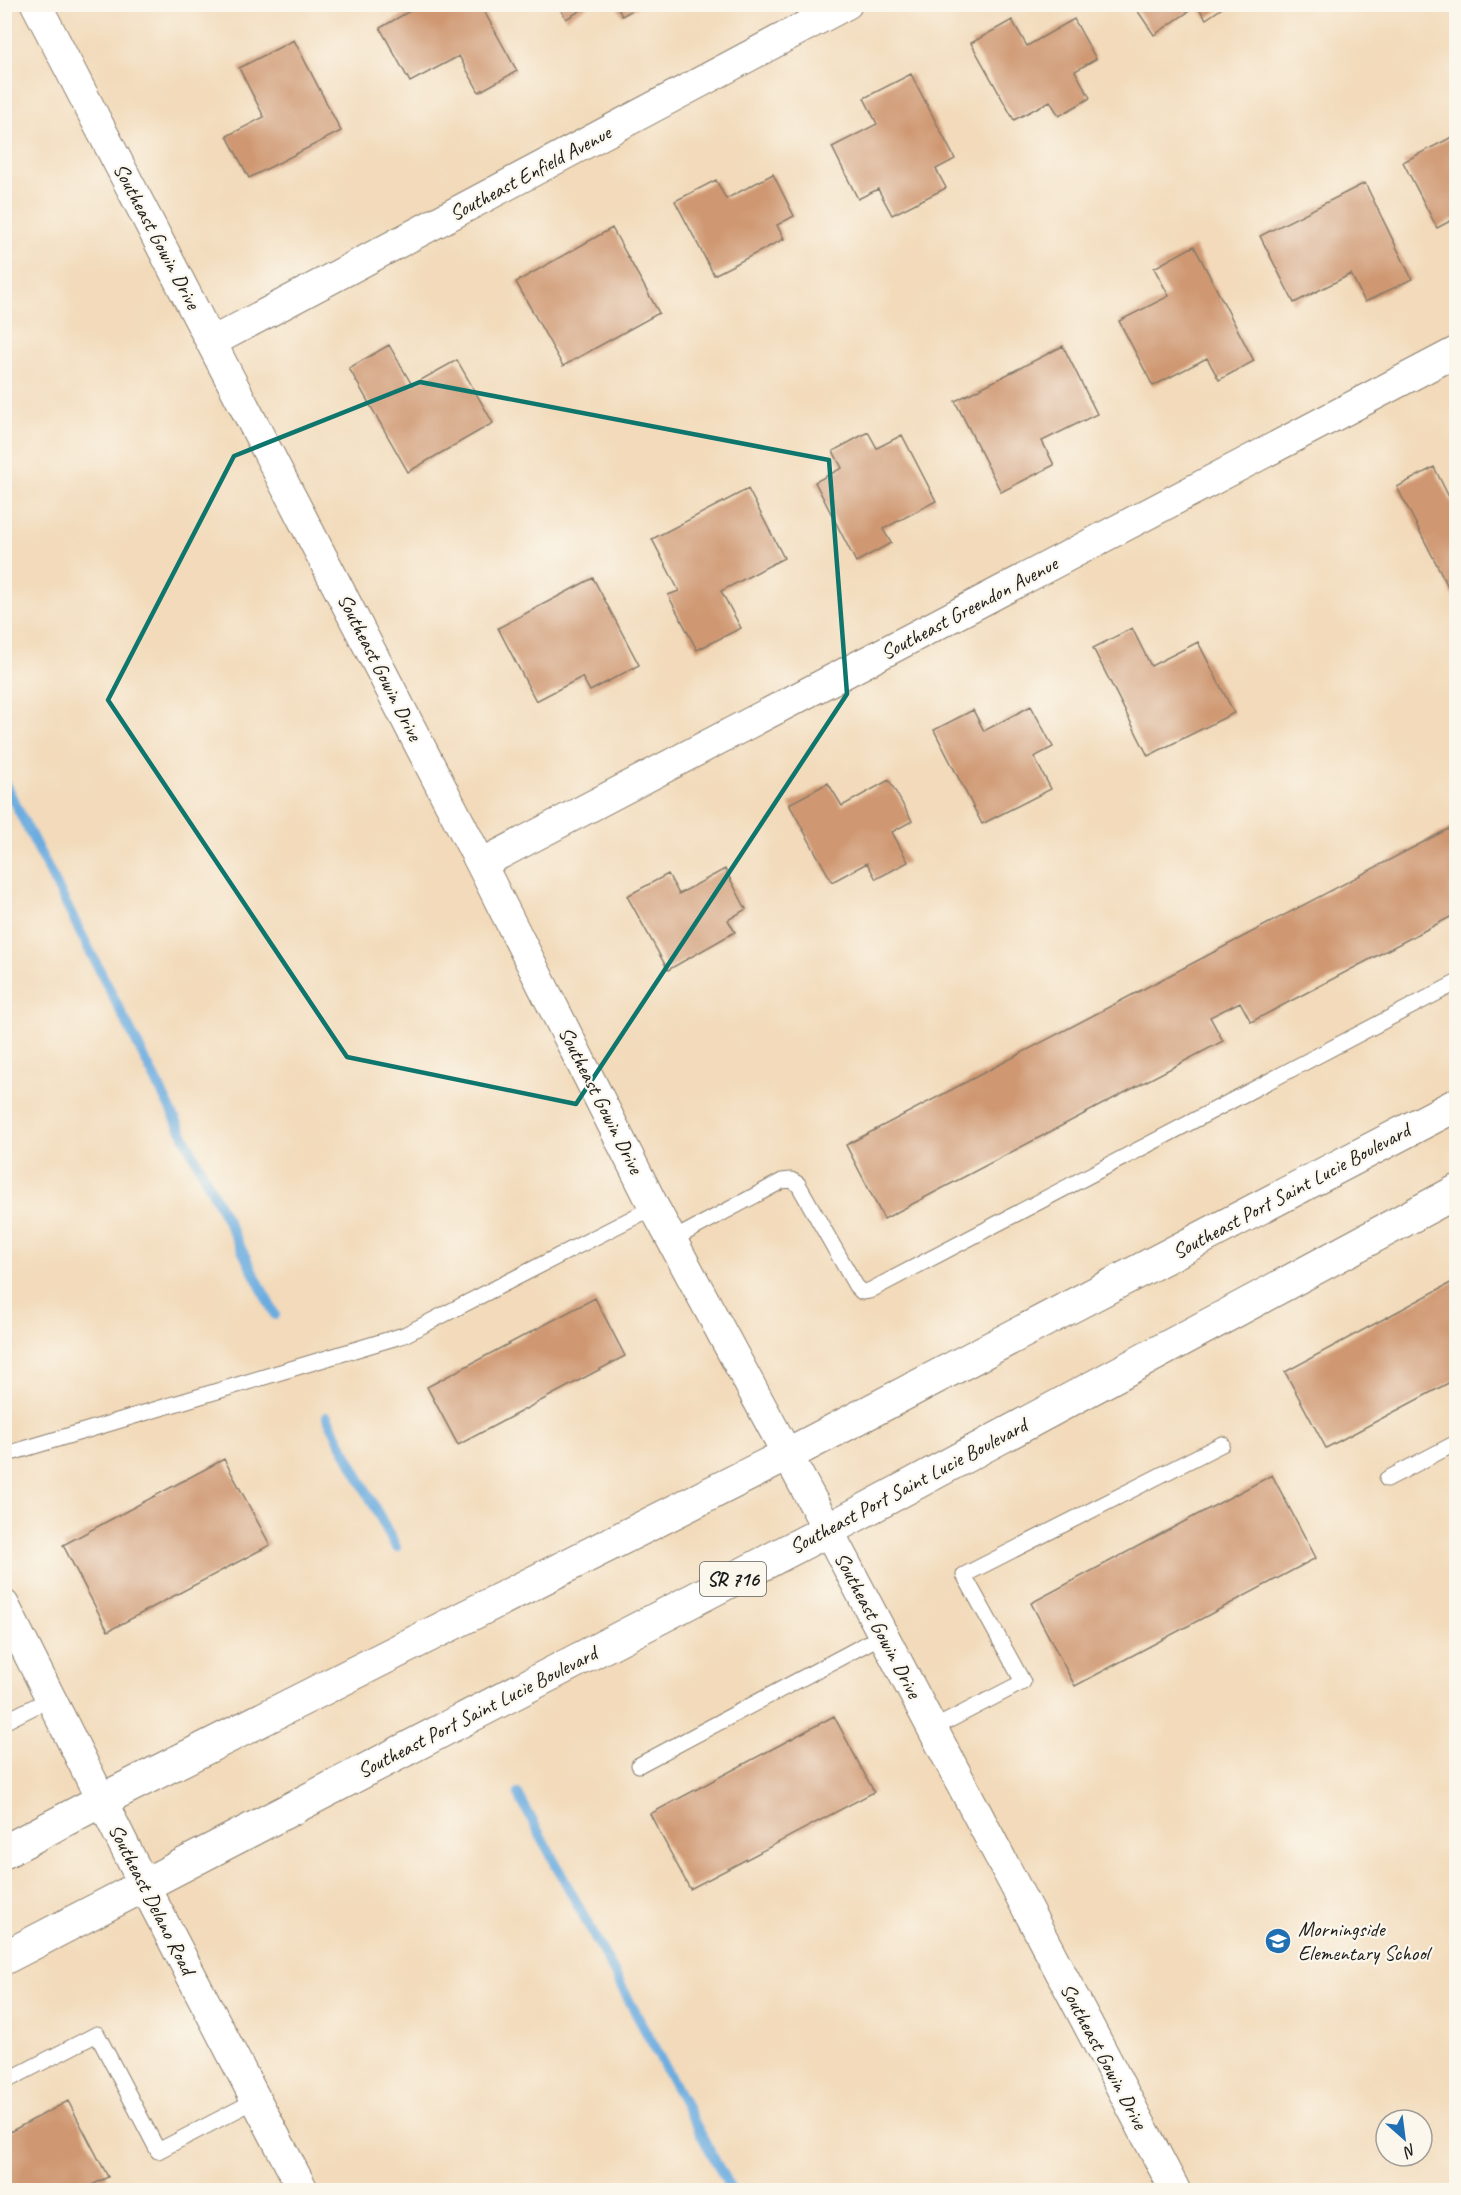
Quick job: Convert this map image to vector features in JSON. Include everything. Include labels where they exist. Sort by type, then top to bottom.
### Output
[{"type":"main road","name":"Southeast Port Saint Lucie Boulevard","points":[[4,1852],[102,1800],[787,1455],[1456,1105]]},
{"type":"main road","name":"Southeast Port Saint Lucie Boulevard","points":[[4,1958],[828,1530],[1456,1192]]},
{"type":"street","name":"Southeast Gowin Drive","points":[[36,4],[482,864],[654,1207],[828,1530],[1175,2190]]},
{"type":"street","name":"Southeast Enfield Avenue","points":[[212,342],[847,4]]},
{"type":"street","name":"Southeast Greendon Avenue","points":[[482,864],[1456,352]]},
{"type":"street","name":"Southeast Delano Road","points":[[4,1605],[144,1885],[303,2190]]},
{"type":"lane","points":[[672,1239],[782,1181],[791,1180],[798,1184],[856,1286],[862,1292],[869,1291],[1456,983]]},
{"type":"lane","points":[[4,1455],[404,1335],[654,1207]]},
{"type":"lane","points":[[1387,1479],[1456,1443]]},
{"type":"lane","points":[[932,1729],[1023,1682],[964,1575],[1222,1444]]},
{"type":"lane","points":[[639,1765],[883,1635]]},
{"type":"lane","points":[[4,1722],[51,1698]]},
{"type":"lane","points":[[4,2082],[97,2034],[158,2151],[256,2100]]},
{"type":"highlighted area","points":[[420,382],[829,460],[847,694],[576,1104],[347,1057],[108,700],[234,456]]},
{"type":"building","points":[[422,4],[480,4],[517,71],[479,92],[459,56],[410,82],[380,28]]},
{"type":"building","points":[[558,4],[592,4],[566,19]]},
{"type":"building","points":[[616,4],[643,4],[622,16]]},
{"type":"building","points":[[1133,4],[1228,4],[1206,19],[1197,6],[1154,35]]},
{"type":"building","points":[[1074,19],[1096,59],[1075,71],[1090,98],[1059,116],[1050,101],[1014,120],[971,43],[1012,20],[1027,46]]},
{"type":"building","points":[[294,40],[341,131],[249,178],[227,136],[264,117],[239,68]]},
{"type":"building","points":[[911,74],[955,159],[936,169],[946,188],[892,215],[878,189],[858,199],[832,147],[877,124],[864,98]]},
{"type":"building","points":[[1456,135],[1456,218],[1437,228],[1403,162]]},
{"type":"building","points":[[773,174],[794,216],[777,225],[784,239],[714,275],[675,201],[716,180],[726,199]]},
{"type":"building","points":[[1365,183],[1412,279],[1365,302],[1351,274],[1294,303],[1260,236]]},
{"type":"building","points":[[612,228],[659,313],[563,366],[516,282]]},
{"type":"building","points":[[1194,246],[1254,361],[1219,380],[1207,358],[1153,386],[1119,321],[1169,296],[1154,268]]},
{"type":"building","points":[[389,345],[412,385],[457,360],[493,423],[408,472],[349,368]]},
{"type":"building","points":[[1063,346],[1097,414],[1042,441],[1054,465],[1001,492],[955,401]]},
{"type":"building","points":[[868,432],[877,448],[902,435],[936,501],[883,529],[891,543],[856,562],[815,482],[842,468],[833,451]]},
{"type":"building","points":[[1434,467],[1452,503],[1456,501],[1456,602],[1397,487]]},
{"type":"building","points":[[748,489],[784,558],[721,591],[741,628],[697,650],[668,595],[679,591],[652,539]]},
{"type":"building","points":[[593,578],[639,665],[590,691],[582,677],[536,701],[498,628]]},
{"type":"building","points":[[1132,628],[1151,666],[1198,642],[1234,713],[1148,756],[1093,648]]},
{"type":"building","points":[[1031,706],[1053,747],[1034,757],[1051,789],[982,824],[934,730],[973,710],[984,731]]},
{"type":"building","points":[[889,780],[912,821],[892,832],[908,862],[876,879],[867,863],[832,882],[789,804],[828,783],[842,806]]},
{"type":"building","points":[[1456,825],[1456,914],[1251,1022],[1240,1002],[1210,1017],[1223,1041],[884,1219],[846,1145]]},
{"type":"building","points":[[725,869],[746,909],[728,920],[735,932],[668,970],[627,896],[668,874],[679,894]]},
{"type":"building","points":[[1456,1280],[1456,1379],[1326,1448],[1285,1372]]},
{"type":"building","points":[[595,1298],[625,1356],[458,1445],[427,1387]]},
{"type":"building","points":[[224,1459],[270,1545],[108,1631],[63,1545]]},
{"type":"building","points":[[1272,1475],[1316,1558],[1075,1686],[1031,1603]]},
{"type":"building","points":[[834,1716],[874,1792],[690,1889],[650,1814]]},
{"type":"building","points":[[68,2101],[108,2177],[82,2190],[4,2190],[4,2135]]},
{"type":"waterway","points":[[4,782],[275,1315]]},
{"type":"waterway","points":[[327,1417],[396,1547]]},
{"type":"waterway","points":[[518,1794],[731,2190]]},
{"type":"place","name":"Morningside Elementary School","points":[[1278,1941]]}]
